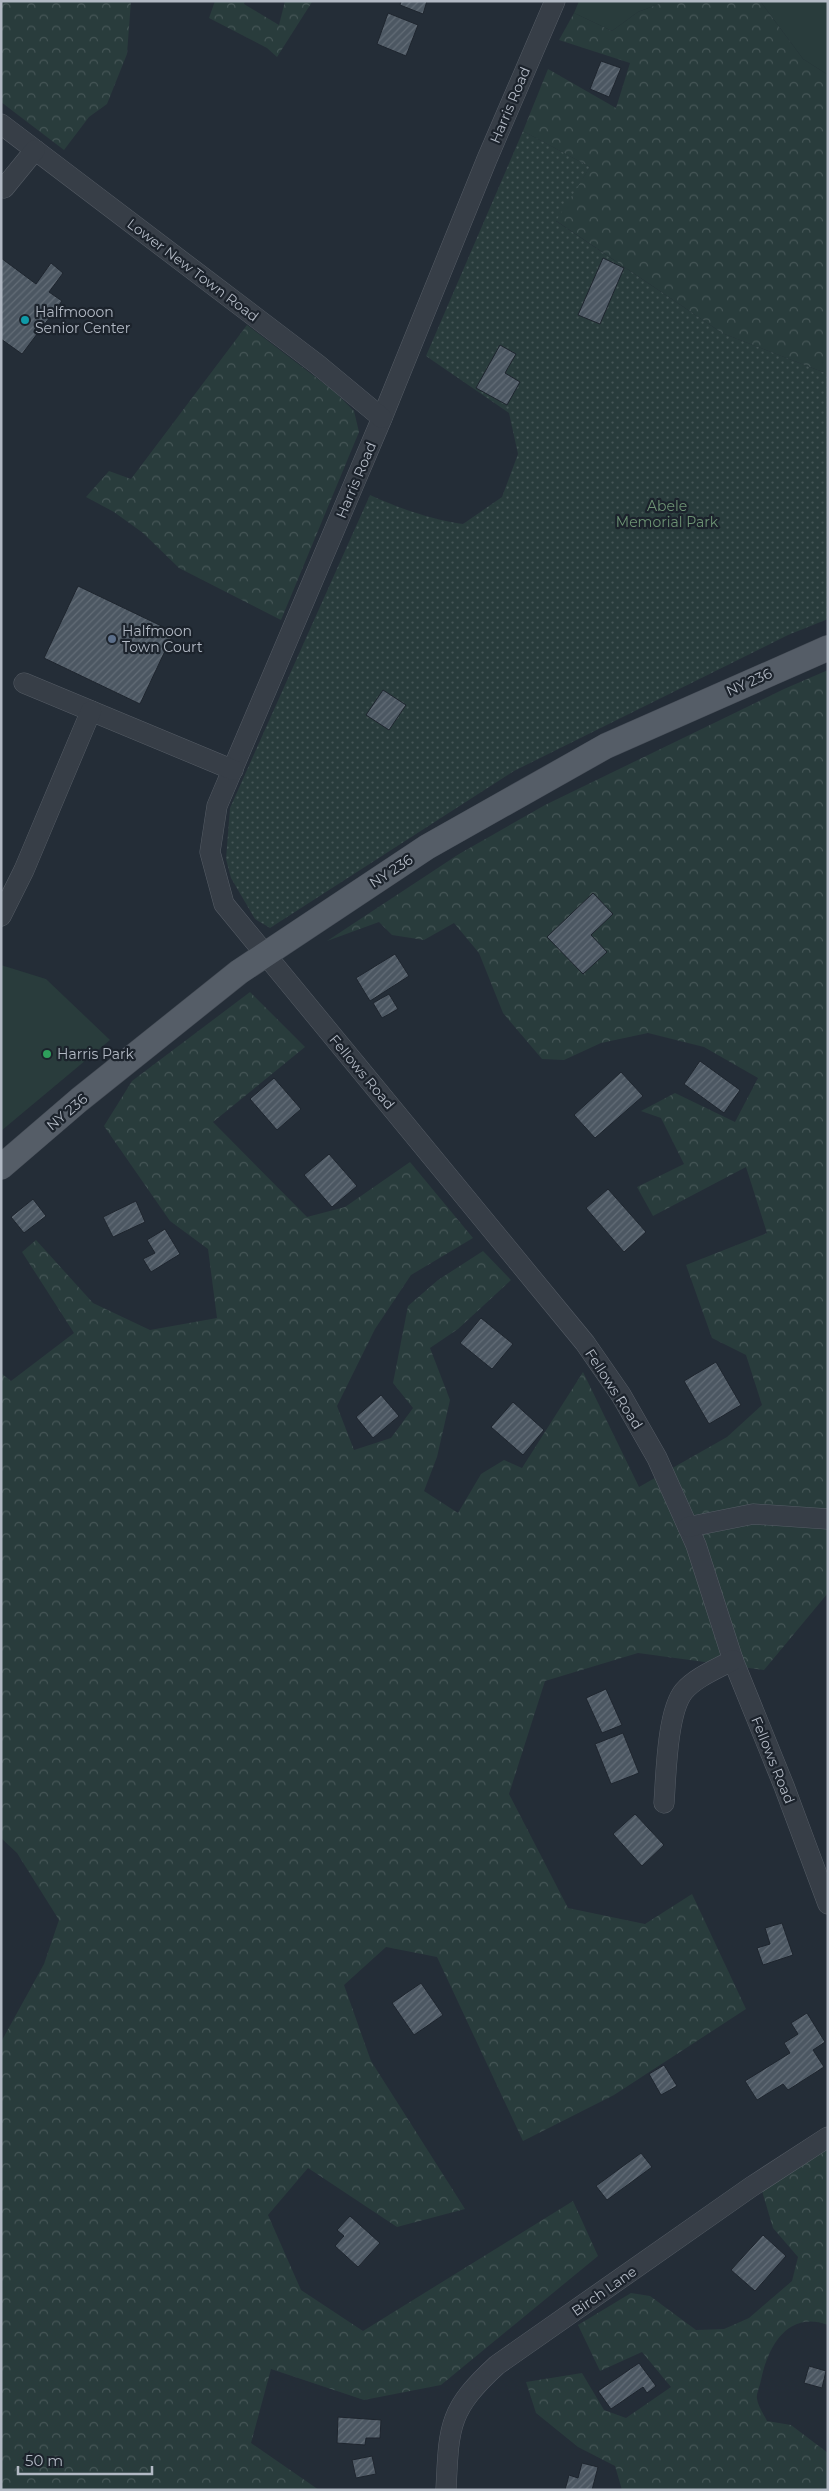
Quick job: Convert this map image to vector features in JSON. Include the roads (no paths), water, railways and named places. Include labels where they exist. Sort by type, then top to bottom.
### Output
[{"type":"main road","name":"NY 236","points":[[1,1167],[79,1100],[263,954],[427,847],[606,746],[828,648]]},
{"type":"street","name":"Harris Road","points":[[263,954],[224,904],[210,852],[217,806],[382,418],[487,159],[555,1]]},
{"type":"street","name":"Lower New Town Road","points":[[1,124],[317,364],[382,418]]},
{"type":"street","points":[[4,188],[35,150]]},
{"type":"street","points":[[24,683],[233,770]]},
{"type":"street","points":[[1,916],[24,870],[91,711]]},
{"type":"street","name":"Fellows Road","points":[[263,954],[412,1131],[585,1343],[621,1395],[657,1458],[696,1545],[733,1660],[784,1786],[828,1904]]},
{"type":"street","points":[[688,1527],[753,1514],[828,1519]]},
{"type":"street","points":[[664,1804],[675,1708],[683,1692],[692,1684],[733,1660]]},
{"type":"street","name":"Birch Lane","points":[[446,2490],[448,2440],[453,2420],[462,2401],[476,2384],[497,2365],[743,2192],[828,2137]]},
{"type":"place","name":"Halfmooon Senior Center","points":[[25,320]]},
{"type":"place","name":"Halfmoon Town Court","points":[[112,639]]},
{"type":"place","name":"Harris Park","points":[[47,1054]]},
{"type":"park label","name":"Abele Memorial Park","points":[[667,514]]}]
